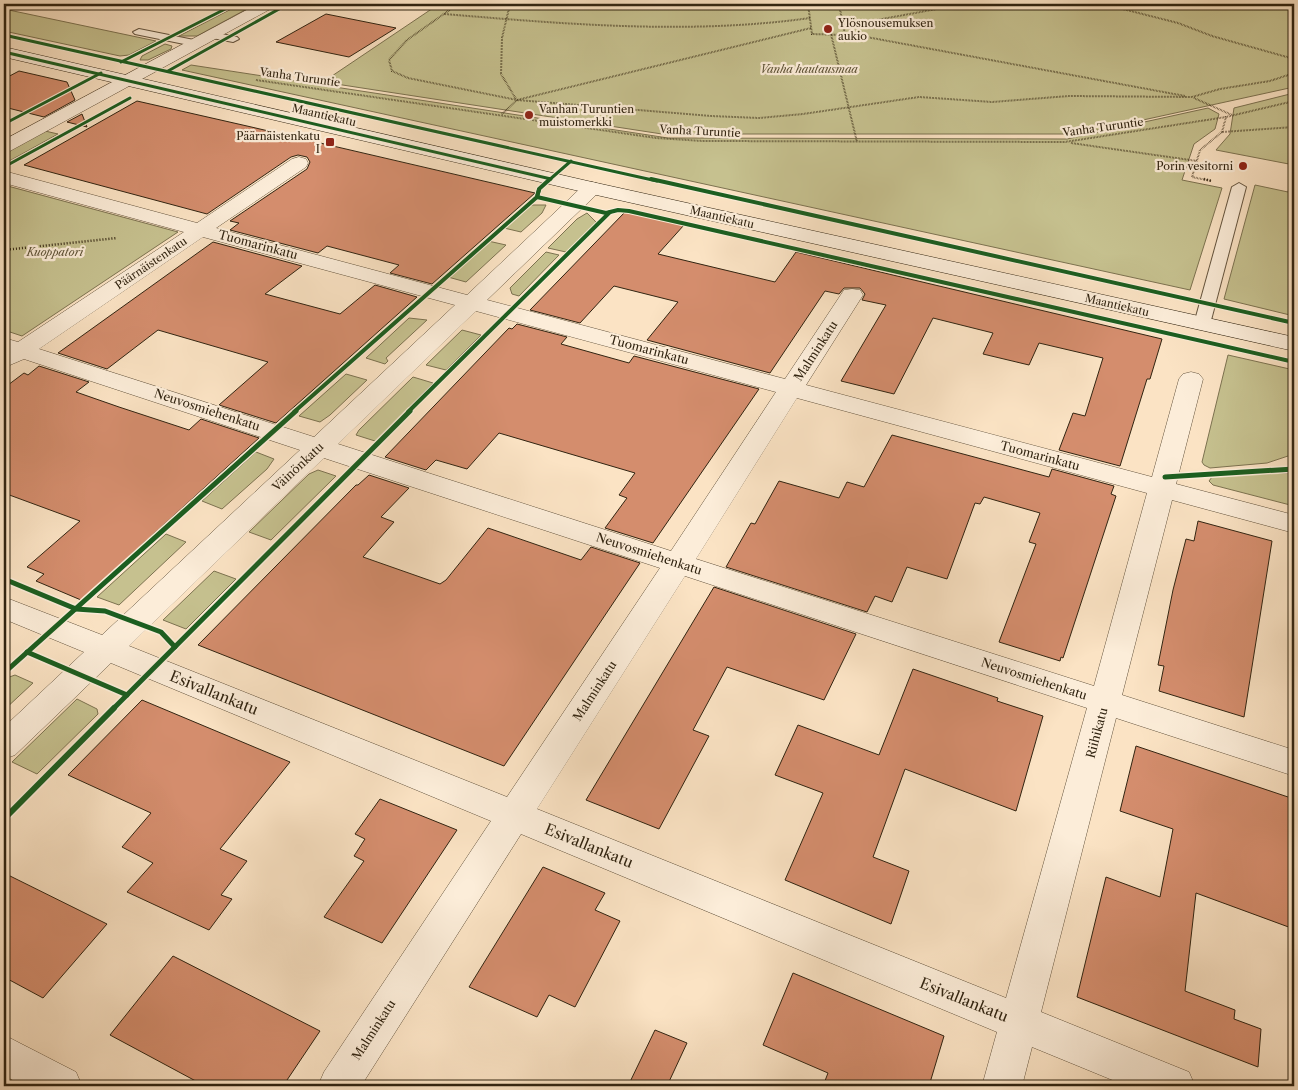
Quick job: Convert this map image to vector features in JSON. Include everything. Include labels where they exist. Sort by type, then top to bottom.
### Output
[{"type":"street","points":[[4,147],[268,4]]},
{"type":"street","name":"Maantiekatu","points":[[4,52],[592,188],[1294,344]]},
{"type":"street","name":"Päärnäistenkatu","points":[[10,353],[200,230],[299,162]]},
{"type":"street","name":"Tuomarinkatu","points":[[4,177],[1294,524]]},
{"type":"street","name":"Väinönkatu","points":[[4,746],[473,303],[592,188]]},
{"type":"street","name":"Malminkatu","points":[[338,1086],[852,295]]},
{"type":"street","name":"Neuvosmiehenkatu","points":[[10,353],[320,447],[1294,763]]},
{"type":"street","name":"Riihikatu","points":[[1002,1086],[1192,380]]},
{"type":"street","name":"Esivallankatu","points":[[4,607],[1174,1086]]},
{"type":"street","points":[[4,1054],[62,1086]]},
{"type":"lane","points":[[139,32],[194,44]]},
{"type":"lane","points":[[211,34],[233,39]]},
{"type":"lane","points":[[1202,324],[1239,187]]},
{"type":"path","points":[[458,4],[407,40],[390,60],[392,71],[408,78],[517,100],[711,116],[759,118],[919,97],[992,102],[1069,96],[1192,97],[1220,89],[1270,81],[1294,73]]},
{"type":"path","points":[[510,4],[502,38],[501,74],[517,100]]},
{"type":"path","points":[[808,4],[812,34],[846,35],[845,33],[1198,98],[1232,115]]},
{"type":"path","points":[[840,4],[845,33]]},
{"type":"path","points":[[844,26],[964,4]]},
{"type":"path","points":[[1103,4],[1178,23],[1212,36],[1294,59]]},
{"type":"path","points":[[1195,4],[1235,8],[1294,8]]},
{"type":"path","points":[[443,14],[585,26],[731,26],[768,24],[810,18]]},
{"type":"path","points":[[502,115],[517,100],[811,28]]},
{"type":"path","points":[[830,34],[857,142]]},
{"type":"path","points":[[1222,132],[1226,117]]},
{"type":"path","points":[[1239,187],[1192,177],[1200,150],[1222,132],[1294,127]]},
{"type":"path","points":[[1065,142],[1197,161]]},
{"type":"path","points":[[4,250],[120,238]]},
{"type":"green space","points":[[241,4],[256,4],[197,36],[179,36]]},
{"type":"green space","name":"Vanha hautausmaa","points":[[439,4],[1294,4],[1294,87],[1079,134],[662,134],[323,82]]},
{"type":"green space","points":[[4,9],[156,41],[129,55],[120,56],[4,31]]},
{"type":"green space","points":[[165,44],[172,46],[171,49],[148,60],[140,60],[142,56]]},
{"type":"green space","points":[[191,65],[668,138],[1067,139],[1208,108],[1219,114],[1215,129],[1194,144],[1182,180],[1222,188],[1190,290],[182,70]]},
{"type":"green space","points":[[1294,93],[1294,165],[1216,150],[1230,134],[1234,108]]},
{"type":"green space","points":[[45,131],[58,134],[4,164],[4,153]]},
{"type":"green space","points":[[1294,165],[1294,316],[1224,299],[1255,185],[1288,192]]},
{"type":"green space","name":"Kuoppatori","points":[[4,185],[178,232],[22,336],[4,330]]},
{"type":"green space","points":[[531,205],[546,205],[542,213],[521,232],[504,228]]},
{"type":"green space","points":[[587,213],[596,222],[566,252],[548,248],[577,219]]},
{"type":"green space","points":[[488,241],[506,245],[466,282],[448,277]]},
{"type":"green space","points":[[546,252],[559,255],[519,296],[512,294],[510,288]]},
{"type":"green space","points":[[409,318],[427,320],[386,358],[388,361],[385,364],[366,358]]},
{"type":"green space","points":[[462,330],[481,335],[446,370],[426,365]]},
{"type":"green space","points":[[1228,355],[1294,370],[1294,454],[1267,463],[1210,468],[1202,462]]},
{"type":"green space","points":[[346,374],[367,380],[320,422],[299,416]]},
{"type":"green space","points":[[413,377],[433,383],[375,441],[356,435],[359,430]]},
{"type":"green space","points":[[256,452],[274,459],[267,469],[222,509],[202,501]]},
{"type":"green space","points":[[318,470],[336,476],[271,540],[249,532],[309,474]]},
{"type":"green space","points":[[1294,473],[1294,506],[1213,485],[1209,481],[1212,477],[1223,475]]},
{"type":"green space","points":[[166,534],[186,542],[119,605],[97,597]]},
{"type":"green space","points":[[214,571],[236,579],[186,629],[163,620]]},
{"type":"green space","points":[[15,675],[33,683],[4,710],[4,679]]},
{"type":"green space","points":[[77,699],[97,709],[98,714],[37,774],[12,762]]},
{"type":"building","points":[[326,14],[396,28],[349,57],[276,42]]},
{"type":"building","points":[[19,71],[67,82],[75,100],[44,117],[4,107],[4,79]]},
{"type":"building","points":[[137,101],[535,193],[432,284],[390,273],[399,265],[327,246],[318,253],[230,230],[239,223],[230,221],[307,169],[310,162],[307,157],[298,155],[291,157],[207,214],[24,165]]},
{"type":"building","points":[[82,114],[87,127],[67,122]]},
{"type":"building","points":[[625,212],[684,225],[658,254],[775,282],[796,252],[1162,339],[1150,379],[1147,379],[1120,466],[1059,450],[1073,413],[1085,416],[1103,358],[1039,343],[1029,365],[983,354],[993,333],[933,318],[894,394],[841,381],[886,305],[862,300],[865,294],[860,288],[844,288],[839,294],[825,291],[770,373],[647,340],[678,302],[614,286],[580,323],[530,310]]},
{"type":"building","points":[[213,242],[302,266],[265,294],[340,314],[375,285],[417,297],[276,423],[219,405],[268,362],[158,330],[107,369],[58,353]]},
{"type":"building","points":[[517,324],[567,337],[561,344],[629,363],[634,356],[759,389],[653,543],[605,528],[627,498],[619,495],[635,473],[499,433],[467,469],[436,460],[426,470],[385,457],[509,328],[512,329]]},
{"type":"building","points":[[39,366],[89,382],[76,392],[189,430],[201,419],[259,438],[81,600],[36,581],[44,574],[27,567],[80,521],[4,493],[4,388],[24,373],[28,375]]},
{"type":"building","points":[[892,435],[1049,477],[1052,469],[1114,486],[1111,494],[1116,496],[1063,658],[1061,657],[1060,661],[999,642],[1036,544],[1029,542],[1040,513],[984,497],[980,504],[975,503],[947,579],[907,567],[892,602],[875,596],[867,612],[726,567],[751,523],[755,524],[779,481],[839,498],[847,482],[864,487]]},
{"type":"building","points":[[369,475],[409,488],[381,517],[394,522],[363,557],[440,584],[446,580],[488,528],[581,560],[591,547],[640,563],[504,766],[198,645],[356,485]]},
{"type":"building","points":[[1198,521],[1272,541],[1244,717],[1159,691],[1164,666],[1158,665],[1173,590],[1186,539],[1194,541]]},
{"type":"building","points":[[714,587],[856,634],[824,700],[727,667],[693,730],[709,736],[659,829],[586,800]]},
{"type":"building","points":[[913,669],[998,698],[997,701],[1043,716],[1016,811],[905,769],[873,857],[909,871],[891,924],[785,880],[823,793],[775,775],[798,725],[879,755]]},
{"type":"building","points":[[142,700],[290,762],[220,849],[247,861],[221,895],[232,899],[209,930],[127,892],[153,863],[122,847],[151,813],[68,775]]},
{"type":"building","points":[[1136,746],[1294,799],[1294,929],[1196,893],[1185,991],[1235,1010],[1234,1019],[1261,1029],[1258,1067],[1077,997],[1106,877],[1160,897],[1173,829],[1120,811]]},
{"type":"building","points":[[380,799],[457,830],[382,943],[324,917],[364,861],[354,856],[365,839],[355,834]]},
{"type":"building","points":[[543,867],[605,893],[595,910],[620,921],[575,1007],[549,995],[537,1017],[469,987]]},
{"type":"building","points":[[4,873],[107,924],[43,998],[4,977]]},
{"type":"building","points":[[173,956],[320,1031],[283,1086],[205,1086],[110,1035]]},
{"type":"building","points":[[793,973],[944,1036],[929,1086],[823,1086],[828,1073],[763,1045]]},
{"type":"building","points":[[655,1030],[687,1043],[667,1086],[628,1086]]},
{"type":"cycle path","points":[[121,62],[235,4]]},
{"type":"cycle path","points":[[168,71],[288,4]]},
{"type":"cycle path","points":[[4,35],[1294,323]]},
{"type":"cycle path","points":[[4,52],[551,179]]},
{"type":"cycle path","points":[[4,124],[101,73]]},
{"type":"cycle path","points":[[4,167],[130,98]]},
{"type":"cycle path","points":[[571,161],[539,189],[537,197],[606,213],[618,210],[629,211],[1294,362]]},
{"type":"cycle path","points":[[4,673],[429,291],[537,197],[539,190]]},
{"type":"cycle path","points":[[4,819],[360,460],[610,212]]},
{"type":"cycle path","points":[[1165,477],[1294,469]]},
{"type":"cycle path","points":[[4,579],[76,609],[105,611],[161,632],[175,647]]},
{"type":"cycle path","points":[[27,652],[127,695]]},
{"type":"place","name":"Ylösnousemuksen aukio","points":[[828,29]]},
{"type":"place","name":"Vanhan Turuntien muistomerkki","points":[[529,115]]},
{"type":"place","name":"Päärnäistenkatu I","points":[[330,142]]},
{"type":"place","name":"Porin vesitorni","points":[[1243,166]]}]
